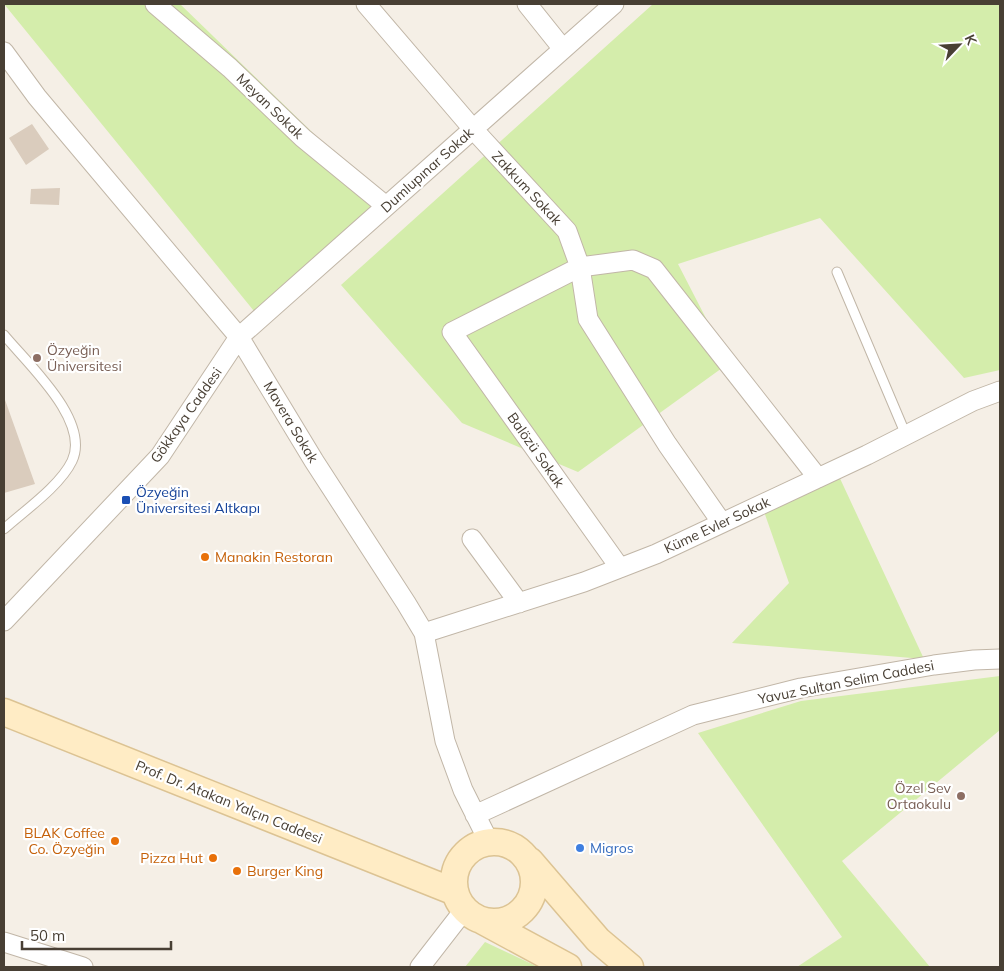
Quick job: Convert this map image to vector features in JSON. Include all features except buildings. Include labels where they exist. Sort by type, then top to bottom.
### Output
[{"type":"main road","name":"Prof. Dr. Atakan Yalçın Caddesi","points":[[4,712],[468,907],[568,967]]},
{"type":"main road","points":[[526,857],[532,868],[535,881],[533,894],[528,905],[519,914],[508,920],[495,922],[468,907],[454,879],[458,865],[465,854],[476,846],[490,842],[503,842],[516,848],[526,857],[598,940],[630,967]]},
{"type":"street","name":"Meyan Sokak","points":[[156,4],[230,68],[303,138],[386,206]]},
{"type":"street","name":"Zakkum Sokak","points":[[366,4],[473,129],[567,231],[580,267],[588,319],[667,444],[722,523]]},
{"type":"street","points":[[527,4],[563,49]]},
{"type":"street","name":"Dumlupınar Sokak","points":[[240,337],[614,4]]},
{"type":"street","name":"Mavera Sokak","points":[[4,52],[36,97],[240,337],[314,461],[424,633],[445,741],[475,815],[490,842]]},
{"type":"street","points":[[580,267],[633,260],[654,269],[818,478]]},
{"type":"street","name":"Balözü Sokak","points":[[580,267],[452,332],[620,568]]},
{"type":"street","name":"Gökkaya Caddesi","points":[[4,621],[160,456],[240,337]]},
{"type":"street","name":"Küme Evler Sokak","points":[[424,633],[520,603],[620,568],[818,478],[973,401],[1000,391]]},
{"type":"street","points":[[472,539],[520,603]]},
{"type":"street","name":"Yavuz Sultan Selim Caddesi","points":[[475,815],[693,715],[801,688],[934,665],[1000,659]]},
{"type":"street","points":[[420,967],[468,907]]},
{"type":"street","points":[[4,942],[83,967]]},
{"type":"lane","points":[[837,272],[906,435]]},
{"type":"lane","points":[[4,335],[66,410],[76,438],[72,460],[61,477],[4,529]]},
{"type":"green space","points":[[4,4],[180,4],[383,201],[258,316]]},
{"type":"green space","points":[[653,4],[1000,4],[1000,370],[964,378],[820,218],[678,264],[729,363],[578,472],[462,423],[341,285]]},
{"type":"green space","points":[[837,472],[924,659],[732,643],[789,583],[761,503]]},
{"type":"green space","points":[[1000,676],[1000,730],[842,861],[930,967],[797,967],[842,937],[698,733],[801,701]]},
{"type":"green space","points":[[485,942],[538,967],[465,967]]},
{"type":"place","name":"Özyeğin Üniversitesi","points":[[37,358]]},
{"type":"place","name":"Özyeğin Üniversitesi Altkapı","points":[[126,500]]},
{"type":"place","name":"Manakin Restoran","points":[[205,557]]},
{"type":"place","name":"Özel Sev Ortaokulu","points":[[961,796]]},
{"type":"place","name":"BLAK Coffee Co. Özyeğin","points":[[115,841]]},
{"type":"place","name":"Migros","points":[[580,848]]},
{"type":"place","name":"Pizza Hut","points":[[213,858]]},
{"type":"place","name":"Burger King","points":[[237,871]]}]
